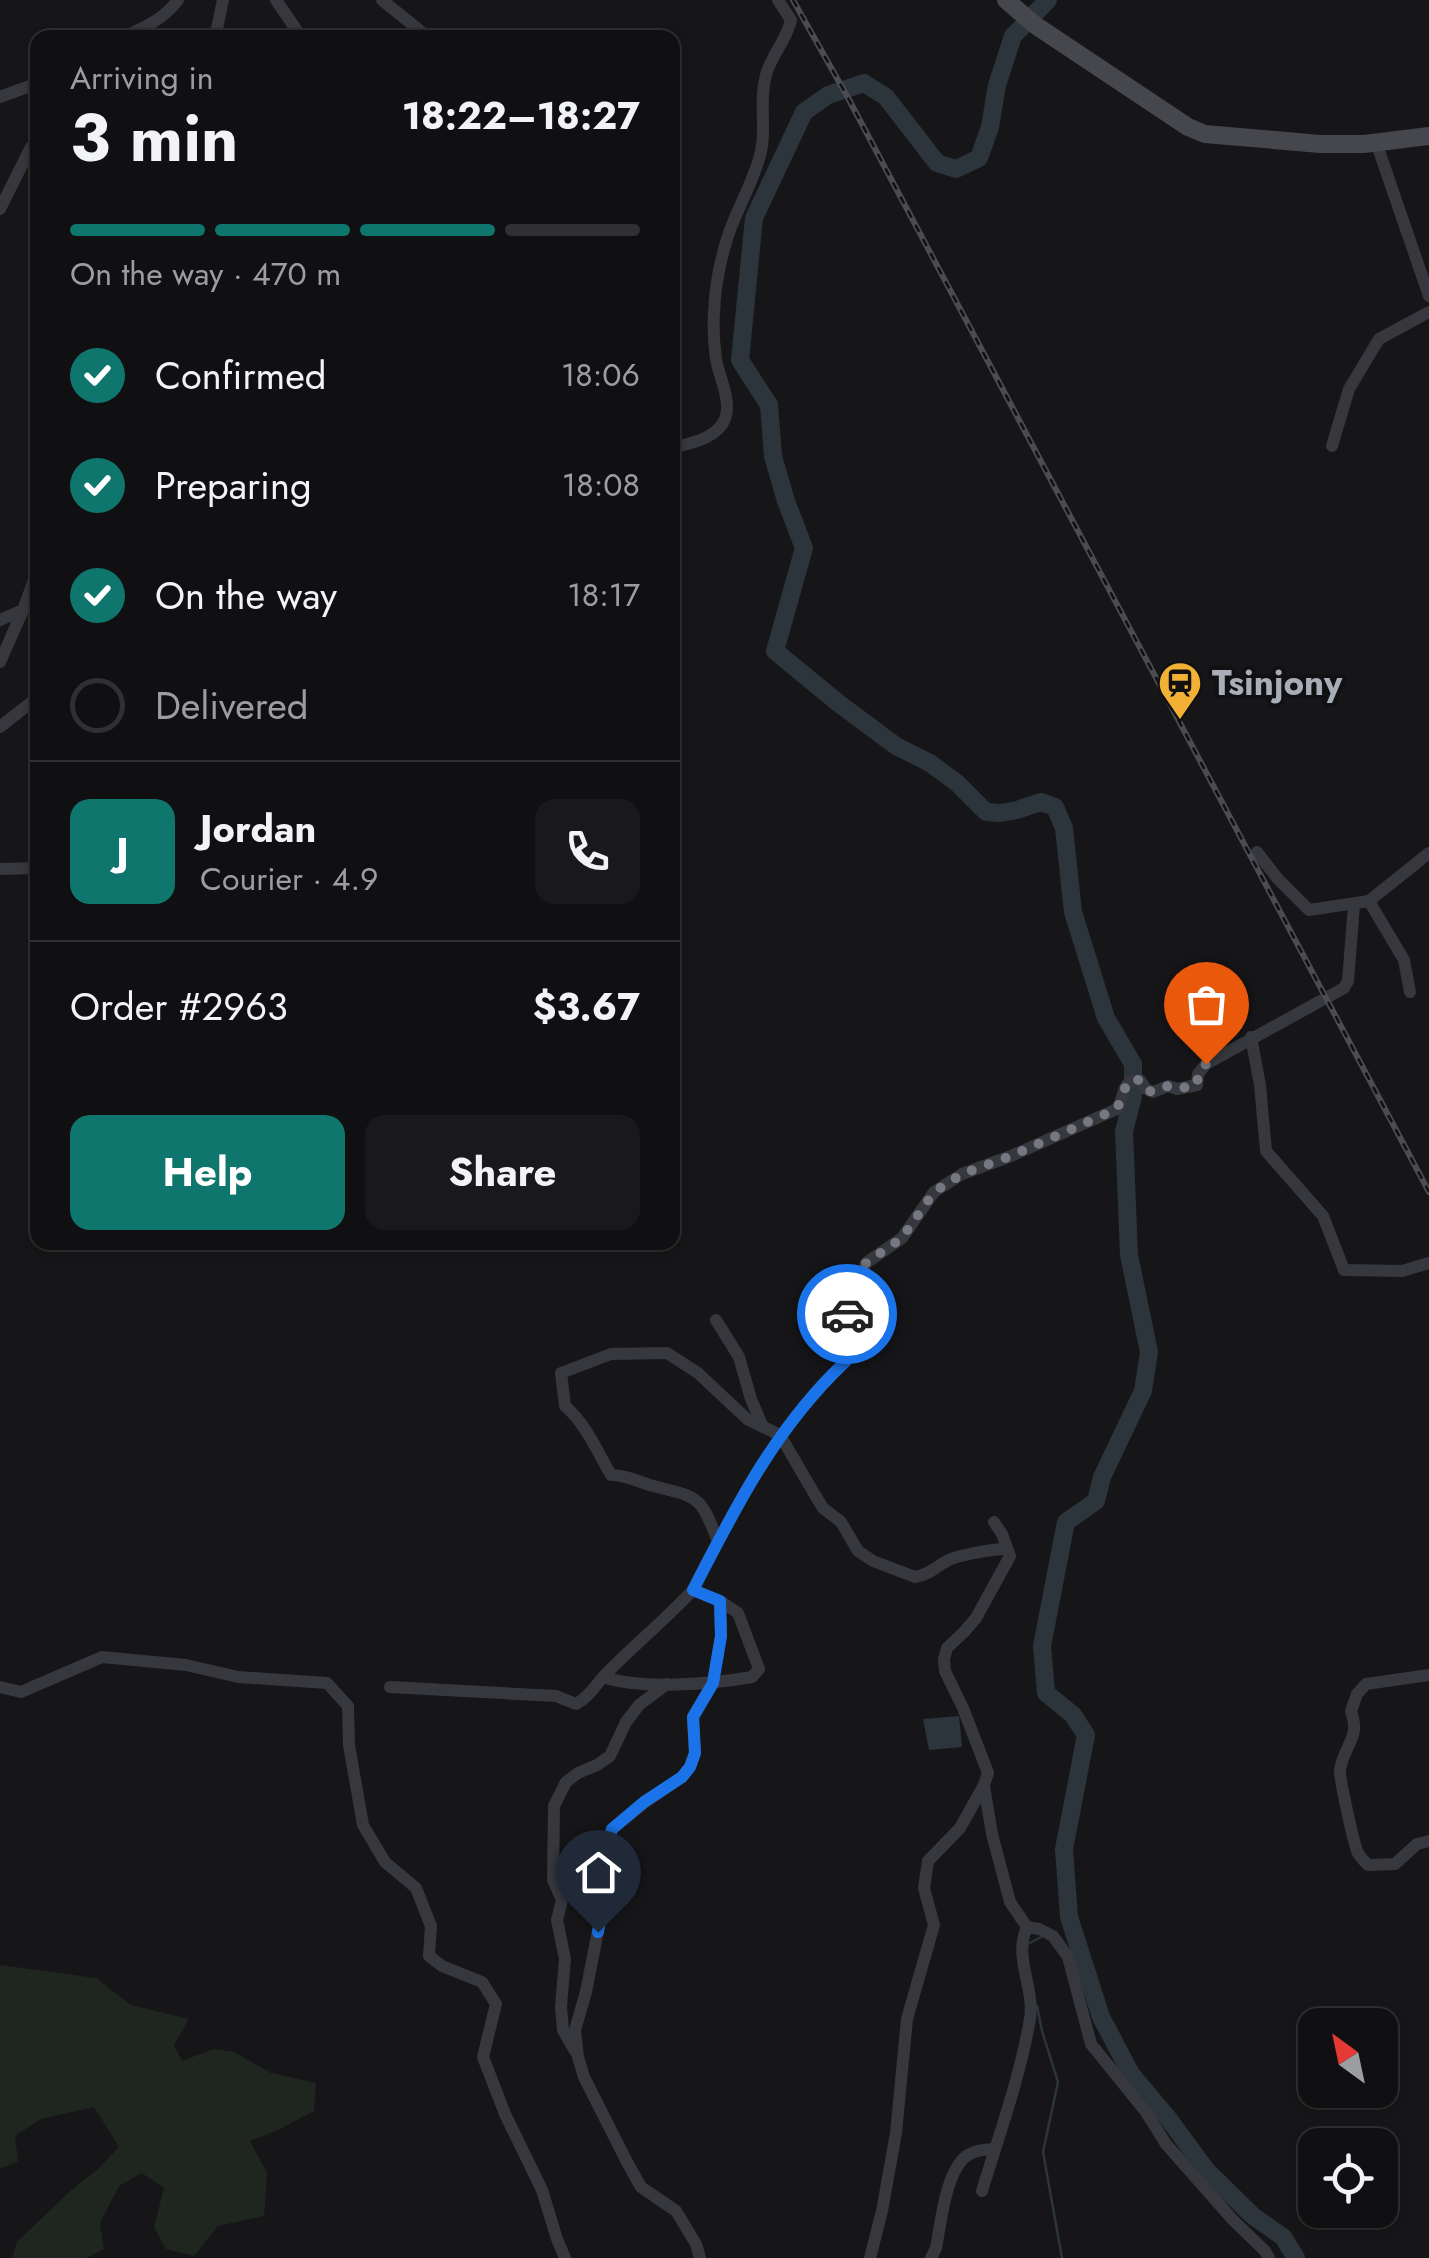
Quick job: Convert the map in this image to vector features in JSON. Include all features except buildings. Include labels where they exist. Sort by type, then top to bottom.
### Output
[{"type":"street","points":[[144,30],[169,12],[178,0]]},
{"type":"street","points":[[217,30],[223,0]]},
{"type":"street","points":[[276,0],[297,30]]},
{"type":"street","points":[[382,0],[420,30]]},
{"type":"street","points":[[680,446],[716,431],[725,420],[726,404],[716,358],[717,280],[729,233],[760,157],[766,72],[788,31],[790,20],[778,0]]},
{"type":"street","points":[[1006,0],[1188,127],[1205,134],[1320,144],[1429,136]]},
{"type":"street","points":[[0,97],[30,86]]},
{"type":"street","points":[[1376,142],[1429,296]]},
{"type":"street","points":[[0,209],[30,149]]},
{"type":"street","points":[[1332,446],[1349,389],[1378,339],[1429,312]]},
{"type":"street","points":[[0,662],[30,591]]},
{"type":"street","points":[[0,620],[23,610]]},
{"type":"street","points":[[0,728],[30,704]]},
{"type":"street","points":[[1257,852],[1310,910],[1369,901],[1429,853]]},
{"type":"street","points":[[0,869],[30,868]]},
{"type":"street","points":[[1369,901],[1404,960],[1410,992]]},
{"type":"street","points":[[390,1688],[556,1696],[576,1704],[588,1698],[603,1677],[693,1590],[754,1475],[780,1435],[816,1388],[845,1362],[847,1313],[866,1263],[902,1238],[934,1192],[962,1174],[1117,1109],[1127,1083],[1134,1080],[1142,1081],[1146,1090],[1153,1092],[1168,1086],[1177,1089],[1197,1085],[1198,1074],[1206,1064],[1344,988],[1348,981],[1354,905]]},
{"type":"street","points":[[1251,1038],[1266,1150],[1322,1216],[1344,1270],[1402,1271],[1429,1264]]},
{"type":"street","points":[[716,1320],[739,1356],[763,1427]]},
{"type":"street","points":[[718,1542],[702,1506],[692,1496],[624,1475],[611,1475],[580,1420],[566,1406],[561,1373],[611,1354],[667,1353],[698,1372],[747,1419],[780,1435],[823,1508],[841,1522],[858,1551],[873,1561],[915,1577],[948,1560],[1007,1549]]},
{"type":"street","points":[[870,2258],[896,2134],[908,2019],[934,1925],[924,1888],[928,1861],[960,1828],[988,1773],[945,1671],[944,1658],[947,1648],[976,1618],[1010,1556],[994,1522]]},
{"type":"street","points":[[603,1677],[620,1683],[713,1683],[757,1674],[759,1668],[738,1614],[693,1590]]},
{"type":"street","points":[[700,2258],[676,2212],[642,2187],[584,2077],[575,2030],[601,1916],[612,1829],[690,1767],[695,1753],[693,1717],[713,1683],[721,1636],[720,1601]]},
{"type":"street","points":[[0,1687],[21,1692],[102,1657],[186,1665],[238,1677],[327,1683],[348,1706],[349,1746],[363,1825],[385,1862],[416,1888],[431,1926],[429,1956],[442,1966],[482,1982],[496,2004],[483,2058],[542,2190],[566,2258]]},
{"type":"street","points":[[1429,1675],[1366,1684],[1350,1711],[1356,1724],[1354,1738],[1342,1758],[1339,1774],[1354,1845],[1368,1866],[1395,1864],[1417,1844],[1429,1841]]},
{"type":"street","points":[[578,2057],[563,2030],[565,1959],[558,1920],[562,1900],[552,1880],[554,1806],[566,1782],[610,1756],[639,1705],[670,1683]]},
{"type":"street","points":[[984,1785],[1010,1902],[1027,1927],[1053,1936],[1068,1958],[1091,2044],[1146,2112],[1166,2144],[1269,2258]]},
{"type":"street","points":[[982,2191],[1031,2014],[1022,1953],[1027,1927]]},
{"type":"street","points":[[931,2258],[949,2185],[962,2159],[975,2151],[994,2149]]},
{"type":"shaded area","points":[[959,1716],[962,1747],[929,1750],[923,1719]]},
{"type":"shaded area","points":[[0,1965],[96,1978],[131,2005],[189,2019],[174,2045],[182,2061],[213,2049],[234,2052],[271,2073],[316,2083],[314,2111],[250,2141],[267,2173],[264,2216],[218,2226],[194,2256],[166,2249],[154,2227],[164,2188],[142,2173],[119,2186],[100,2223],[104,2249],[86,2258],[12,2258],[17,2242],[119,2147],[94,2107],[41,2119],[15,2136],[18,2161],[0,2169]]},
{"type":"waterway","points":[[1048,0],[1013,36],[979,158],[956,169],[937,163],[886,97],[864,83],[828,95],[804,112],[754,218],[740,360],[769,405],[773,456],[804,548],[775,651],[896,746],[930,763],[957,783],[986,812],[1017,810],[1041,802],[1055,807],[1064,828],[1073,912],[1106,1018],[1133,1064],[1133,1097],[1124,1131],[1129,1255],[1149,1352],[1143,1391],[1102,1477],[1096,1501],[1066,1522],[1042,1646],[1046,1693],[1073,1715],[1086,1735],[1064,1849],[1069,1917],[1101,2017],[1131,2074],[1207,2171],[1253,2216],[1283,2237],[1296,2258]]},
{"type":"waterway","points":[[1026,1945],[1041,1937]]},
{"type":"waterway","points":[[1037,2006],[1058,2082],[1043,2152],[1062,2258]]},
{"type":"railway","points":[[793,0],[1429,1192]]},
{"type":"way so far","points":[[847,1314],[866,1263],[902,1238],[934,1192],[962,1174],[1117,1109],[1130,1080],[1144,1082],[1146,1090],[1153,1092],[1168,1086],[1177,1089],[1197,1085],[1198,1074],[1206,1064]]},
{"type":"place","name":"Tsinjony","points":[[1180,721]]},
{"type":"route","points":[[598,1932],[612,1829],[682,1777],[695,1753],[693,1717],[713,1683],[721,1636],[720,1601],[693,1590],[754,1475],[780,1435],[816,1388],[845,1362],[847,1314]]}]
